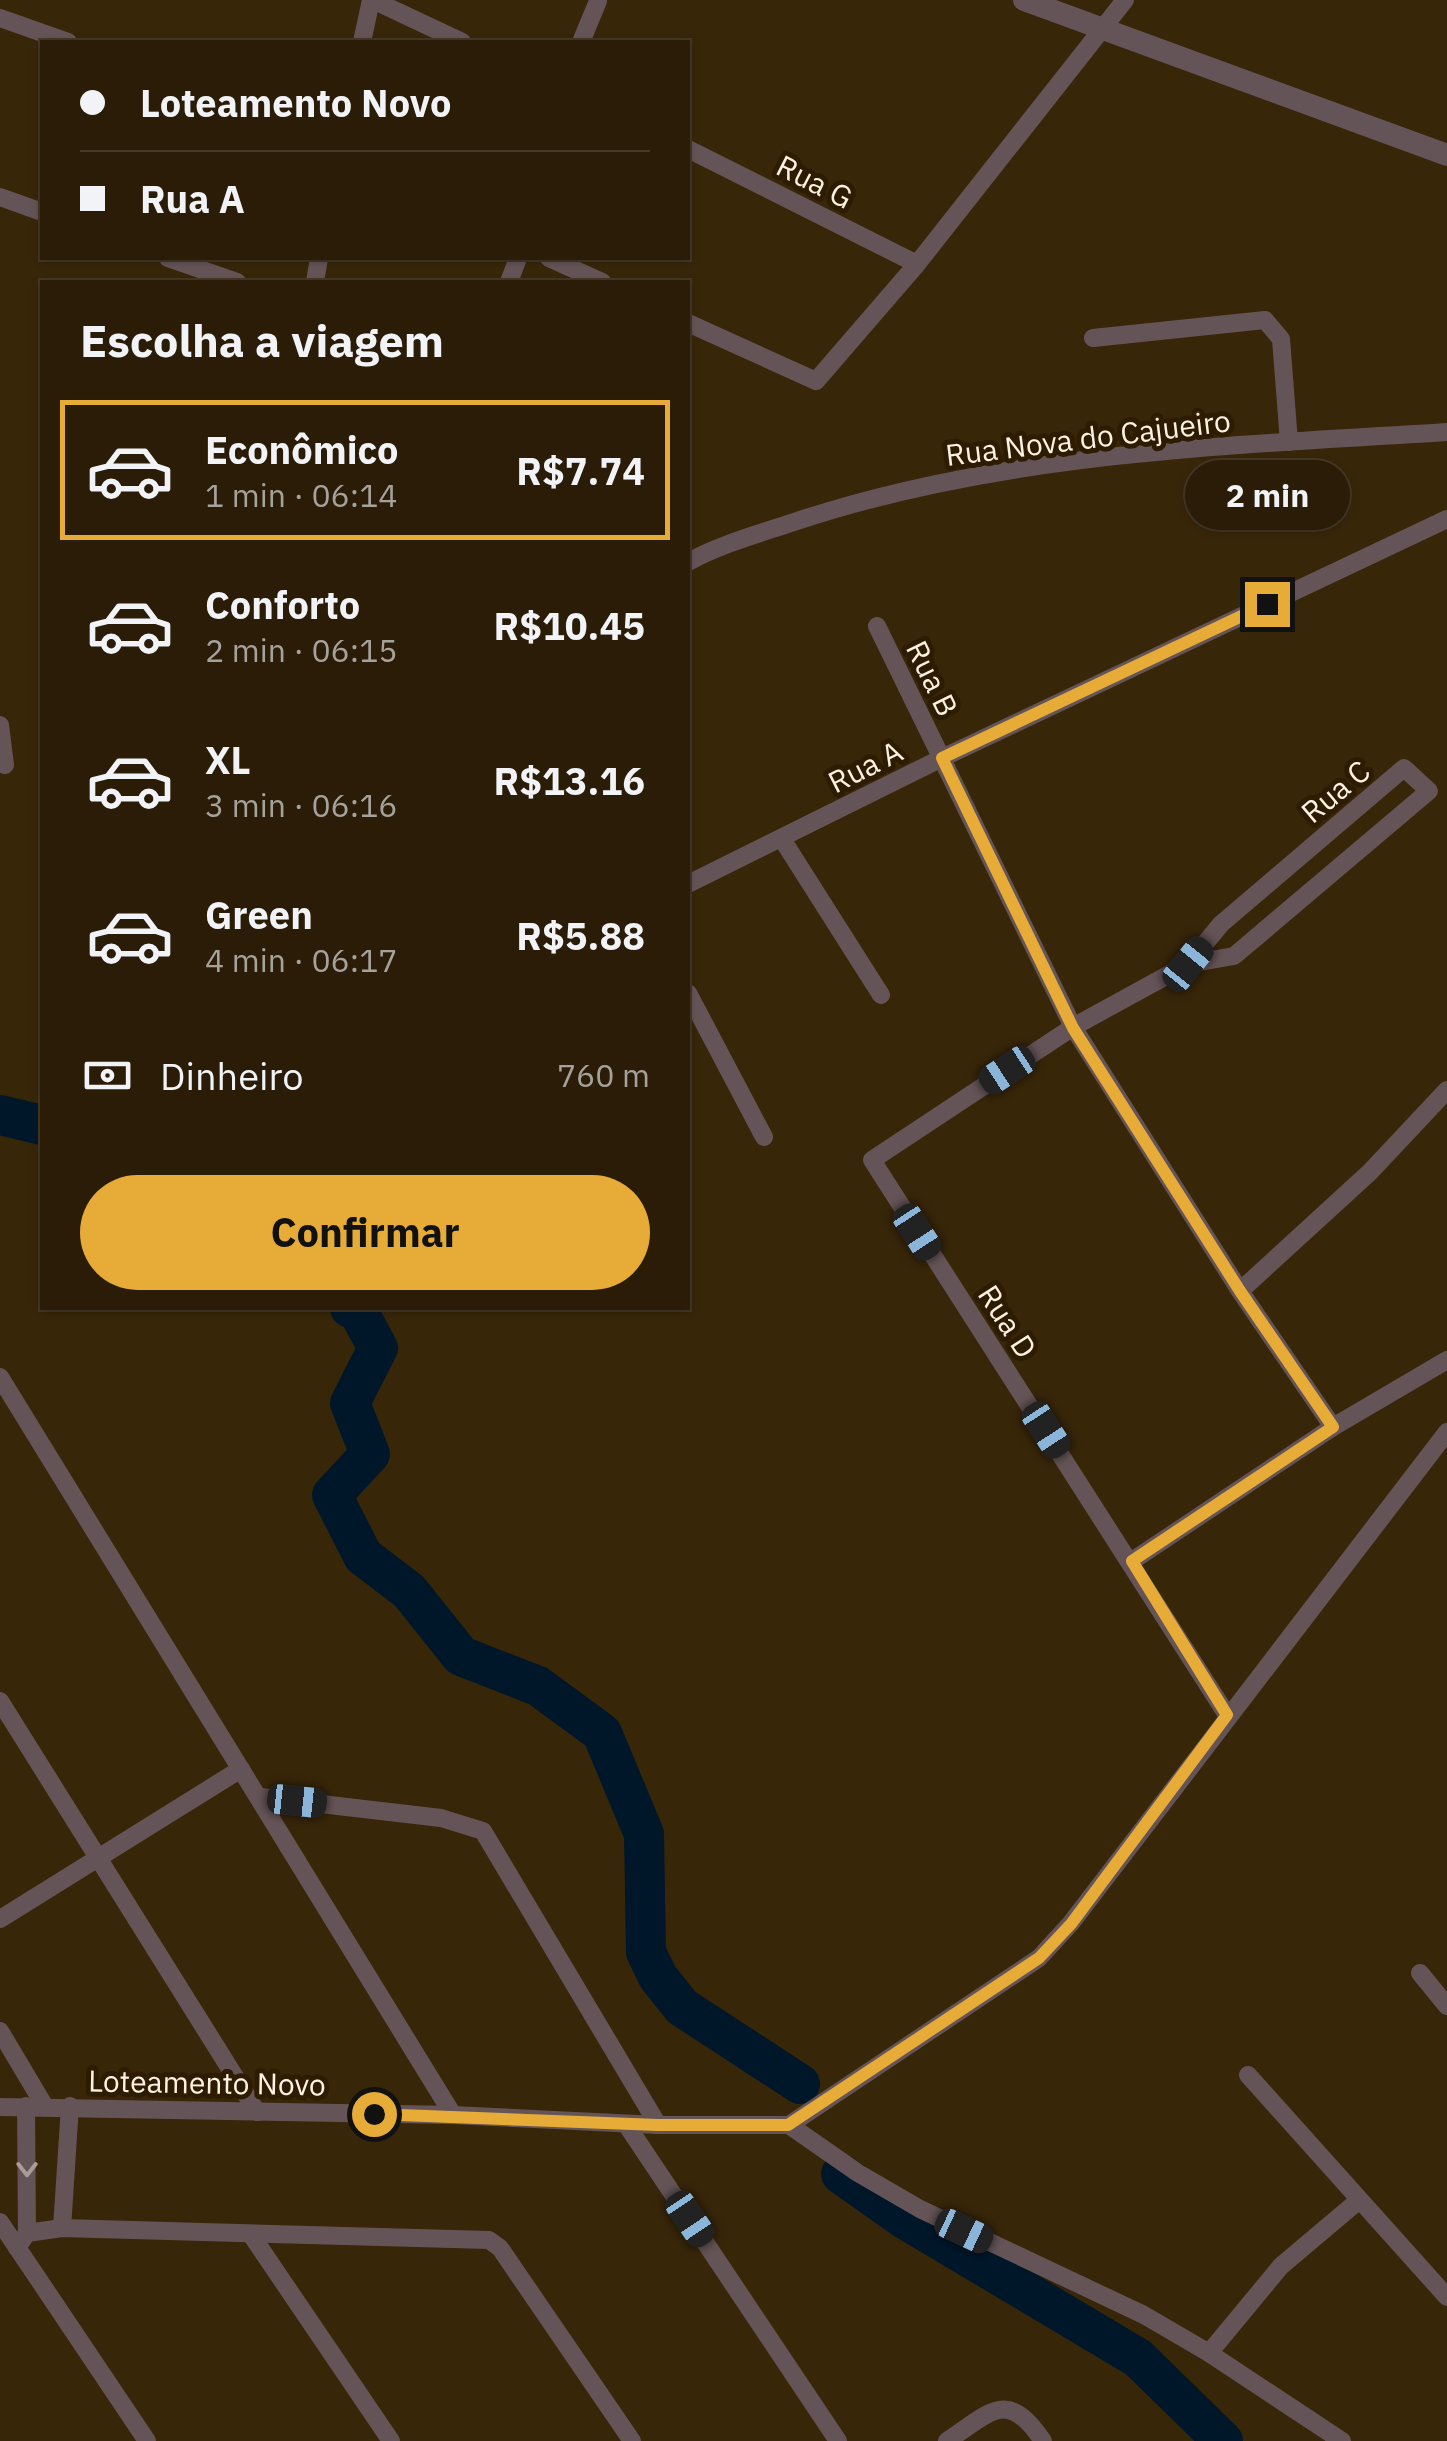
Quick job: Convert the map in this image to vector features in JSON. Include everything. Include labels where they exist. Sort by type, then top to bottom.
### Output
[{"type":"street","points":[[362,40],[372,0],[458,40]]},
{"type":"street","points":[[1024,0],[1104,26],[1447,155]]},
{"type":"street","points":[[690,324],[816,381],[917,264],[1125,0]]},
{"type":"street","points":[[582,40],[598,1]]},
{"type":"street","points":[[0,18],[62,40]]},
{"type":"street","name":"Rua G","points":[[690,150],[917,264]]},
{"type":"street","points":[[0,197],[40,211]]},
{"type":"street","points":[[174,260],[231,280]]},
{"type":"street","points":[[553,260],[598,280]]},
{"type":"street","points":[[1093,338],[1265,320],[1281,339],[1290,442]]},
{"type":"street","name":"Rua Nova do Cajueiro","points":[[690,561],[720,547],[840,507],[975,474],[1290,442],[1447,432]]},
{"type":"street","name":"Rua A","points":[[690,883],[942,758],[1447,519]]},
{"type":"street","name":"Rua B","points":[[876,626],[1073,1028],[1240,1291],[1333,1427]]},
{"type":"street","points":[[0,724],[6,764]]},
{"type":"street","name":"Rua C","points":[[872,1160],[1073,1028],[1188,964],[1234,956],[1429,790],[1404,768],[1214,930],[1188,964]]},
{"type":"street","points":[[782,839],[881,995]]},
{"type":"street","points":[[1284,871],[1304,899]]},
{"type":"street","points":[[690,997],[764,1137]]},
{"type":"street","points":[[1240,1291],[1370,1172],[1447,1090]]},
{"type":"street","name":"Rua D","points":[[872,1160],[1227,1715]]},
{"type":"street","points":[[1132,1561],[1333,1427],[1447,1360]]},
{"type":"street","points":[[0,1377],[453,2114]]},
{"type":"street","points":[[1342,2441],[1144,2315],[920,2209],[788,2125],[1039,1958],[1071,1924],[1447,1432]]},
{"type":"street","points":[[0,1701],[257,2112]]},
{"type":"street","points":[[0,1919],[241,1770]]},
{"type":"street","points":[[261,1797],[441,1818],[483,1831],[658,2125]]},
{"type":"street","points":[[1420,1974],[1447,2006]]},
{"type":"street","points":[[0,2031],[35,2105],[22,2241]]},
{"type":"street","points":[[1248,2075],[1447,2297]]},
{"type":"street","points":[[62,2228],[70,2106]]},
{"type":"street","name":"Loteamento Novo","points":[[0,2107],[453,2114],[626,2124],[788,2125]]},
{"type":"street","points":[[626,2124],[838,2441]]},
{"type":"street","points":[[1209,2353],[1273,2274],[1358,2201]]},
{"type":"street","points":[[0,2222],[22,2241],[147,2441]]},
{"type":"street","points":[[22,2241],[62,2228],[252,2236],[476,2237],[494,2243],[632,2441]]},
{"type":"street","points":[[252,2236],[392,2441]]},
{"type":"street","points":[[947,2441],[998,2408],[1012,2408],[1027,2417],[1043,2441]]},
{"type":"waterway","points":[[0,1115],[40,1125]]},
{"type":"waterway","points":[[355,1310],[378,1348],[350,1403],[370,1454],[332,1495],[363,1556],[409,1591],[461,1656],[538,1686],[602,1733],[644,1834],[646,1952],[658,1977],[682,2007],[800,2084]]},
{"type":"waterway","points":[[841,2174],[903,2218],[1138,2358],[1223,2441]]},
{"type":"route","points":[[374,2114],[453,2114],[658,2125],[788,2125],[1039,1958],[1071,1924],[1227,1715],[1132,1561],[1333,1427],[1240,1291],[1073,1028],[942,758],[1267,604]]}]
